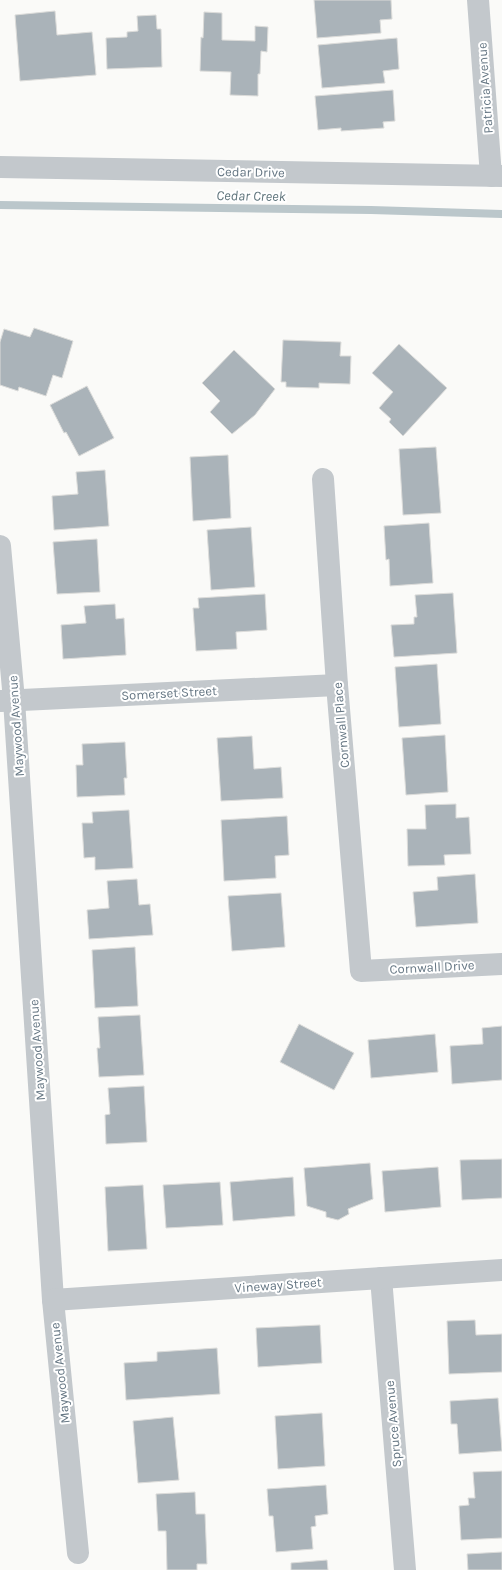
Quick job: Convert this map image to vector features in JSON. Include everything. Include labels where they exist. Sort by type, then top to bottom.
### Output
[{"type":"street","name":"Patricia Avenue","points":[[478,0],[496,176]]},
{"type":"street","name":"Cedar Drive","points":[[0,167],[496,176]]},
{"type":"street","name":"Cornwall Place","points":[[323,479],[337,684],[361,971]]},
{"type":"street","name":"Maywood Avenue","points":[[0,546],[7,701],[53,1300],[78,1553]]},
{"type":"street","name":"Somerset Street","points":[[7,701],[337,684]]},
{"type":"street","name":"Cornwall Drive","points":[[361,971],[502,964]]},
{"type":"street","name":"Vineway Street","points":[[53,1300],[502,1270]]},
{"type":"street","name":"Spruce Avenue","points":[[381,1278],[404,1570]]},
{"type":"building","points":[[314,0],[391,0],[392,19],[380,20],[381,33],[317,38]]},
{"type":"building","points":[[55,11],[57,35],[92,32],[96,75],[20,81],[15,15]]},
{"type":"building","points":[[204,12],[222,13],[222,40],[255,41],[255,26],[268,27],[267,52],[261,51],[260,74],[258,74],[258,96],[230,95],[231,72],[200,71],[201,37],[203,38]]},
{"type":"building","points":[[156,15],[157,29],[161,29],[162,67],[107,69],[106,38],[127,37],[127,32],[138,31],[137,16]]},
{"type":"building","points":[[397,38],[399,69],[383,71],[385,83],[322,88],[318,45]]},
{"type":"building","points":[[393,90],[395,121],[383,122],[384,128],[341,131],[341,128],[318,130],[315,96]]},
{"type":"building","points":[[34,328],[73,341],[62,378],[53,375],[46,396],[19,387],[18,391],[0,385],[0,342],[4,329],[30,337]]},
{"type":"building","points":[[283,340],[341,342],[340,356],[351,356],[350,384],[319,383],[319,388],[286,387],[286,382],[281,382]]},
{"type":"building","points":[[399,344],[447,388],[403,436],[389,422],[391,419],[379,408],[393,392],[372,373]]},
{"type":"building","points":[[234,350],[275,389],[255,415],[232,434],[210,412],[220,401],[202,383]]},
{"type":"building","points":[[87,386],[114,438],[79,456],[66,432],[64,433],[50,405]]},
{"type":"building","points":[[436,447],[441,513],[403,515],[399,449]]},
{"type":"building","points":[[228,455],[231,518],[193,521],[190,457]]},
{"type":"building","points":[[105,470],[109,526],[54,530],[52,496],[78,494],[76,472]]},
{"type":"building","points":[[429,523],[433,583],[390,586],[389,559],[386,560],[384,526]]},
{"type":"building","points":[[251,527],[255,587],[211,590],[207,530]]},
{"type":"building","points":[[97,539],[100,592],[57,594],[53,542]]},
{"type":"building","points":[[453,593],[457,653],[394,657],[391,625],[414,624],[414,617],[417,617],[415,595]]},
{"type":"building","points":[[265,594],[267,630],[236,632],[237,649],[196,651],[193,608],[199,608],[198,598]]},
{"type":"building","points":[[115,604],[116,619],[124,618],[126,655],[63,659],[61,625],[86,623],[84,606]]},
{"type":"building","points":[[437,664],[441,724],[399,727],[395,667]]},
{"type":"building","points":[[445,735],[448,792],[406,795],[402,738]]},
{"type":"building","points":[[252,736],[254,769],[281,767],[283,798],[221,801],[217,738]]},
{"type":"building","points":[[125,742],[127,778],[124,778],[125,795],[77,797],[76,765],[83,765],[82,744]]},
{"type":"building","points":[[456,804],[456,818],[469,817],[471,854],[444,855],[445,865],[408,866],[407,829],[426,829],[425,805]]},
{"type":"building","points":[[129,810],[133,868],[95,870],[95,857],[84,858],[82,823],[93,823],[92,812]]},
{"type":"building","points":[[287,816],[289,855],[275,856],[276,878],[224,881],[221,820]]},
{"type":"building","points":[[475,874],[478,923],[416,927],[413,892],[438,890],[437,877]]},
{"type":"building","points":[[137,879],[139,905],[150,904],[153,935],[89,939],[87,910],[109,908],[107,881]]},
{"type":"building","points":[[281,893],[285,947],[232,951],[228,896]]},
{"type":"building","points":[[135,947],[138,1006],[95,1008],[92,950]]},
{"type":"building","points":[[140,1015],[144,1075],[99,1077],[97,1048],[100,1048],[98,1017]]},
{"type":"building","points":[[299,1024],[354,1053],[334,1090],[280,1062]]},
{"type":"building","points":[[502,1026],[502,1080],[452,1084],[450,1046],[483,1044],[482,1028]]},
{"type":"building","points":[[435,1034],[438,1072],[371,1078],[368,1040]]},
{"type":"building","points":[[144,1086],[147,1142],[106,1144],[105,1115],[110,1114],[108,1088]]},
{"type":"building","points":[[502,1159],[502,1198],[462,1200],[460,1160]]},
{"type":"building","points":[[370,1163],[373,1199],[348,1209],[349,1214],[338,1220],[326,1217],[326,1212],[307,1206],[304,1168]]},
{"type":"building","points":[[438,1167],[441,1207],[385,1212],[382,1171]]},
{"type":"building","points":[[293,1177],[295,1216],[233,1221],[230,1182]]},
{"type":"building","points":[[220,1182],[223,1225],[166,1228],[163,1185]]},
{"type":"building","points":[[143,1185],[147,1249],[108,1251],[105,1187]]},
{"type":"building","points":[[475,1320],[476,1335],[502,1334],[502,1372],[449,1374],[447,1321]]},
{"type":"building","points":[[320,1325],[322,1363],[258,1367],[256,1328]]},
{"type":"building","points":[[217,1348],[220,1394],[126,1400],[124,1363],[157,1361],[157,1352]]},
{"type":"building","points":[[498,1398],[502,1451],[459,1454],[457,1424],[451,1424],[450,1401]]},
{"type":"building","points":[[322,1413],[325,1466],[278,1469],[275,1416]]},
{"type":"building","points":[[173,1417],[179,1480],[138,1483],[133,1421]]},
{"type":"building","points":[[502,1471],[502,1538],[461,1540],[459,1506],[469,1505],[468,1498],[475,1498],[473,1472]]},
{"type":"building","points":[[326,1485],[328,1514],[315,1516],[316,1526],[311,1527],[313,1549],[276,1552],[273,1516],[269,1516],[267,1489]]},
{"type":"building","points":[[195,1492],[196,1514],[205,1514],[207,1564],[197,1564],[197,1570],[167,1570],[166,1531],[158,1531],[156,1494]]},
{"type":"building","points":[[502,1552],[502,1570],[468,1570],[467,1554]]},
{"type":"building","points":[[327,1560],[328,1570],[291,1570],[291,1563]]},
{"type":"waterway","name":"Cedar Creek","points":[[0,205],[371,210],[502,214]]}]
